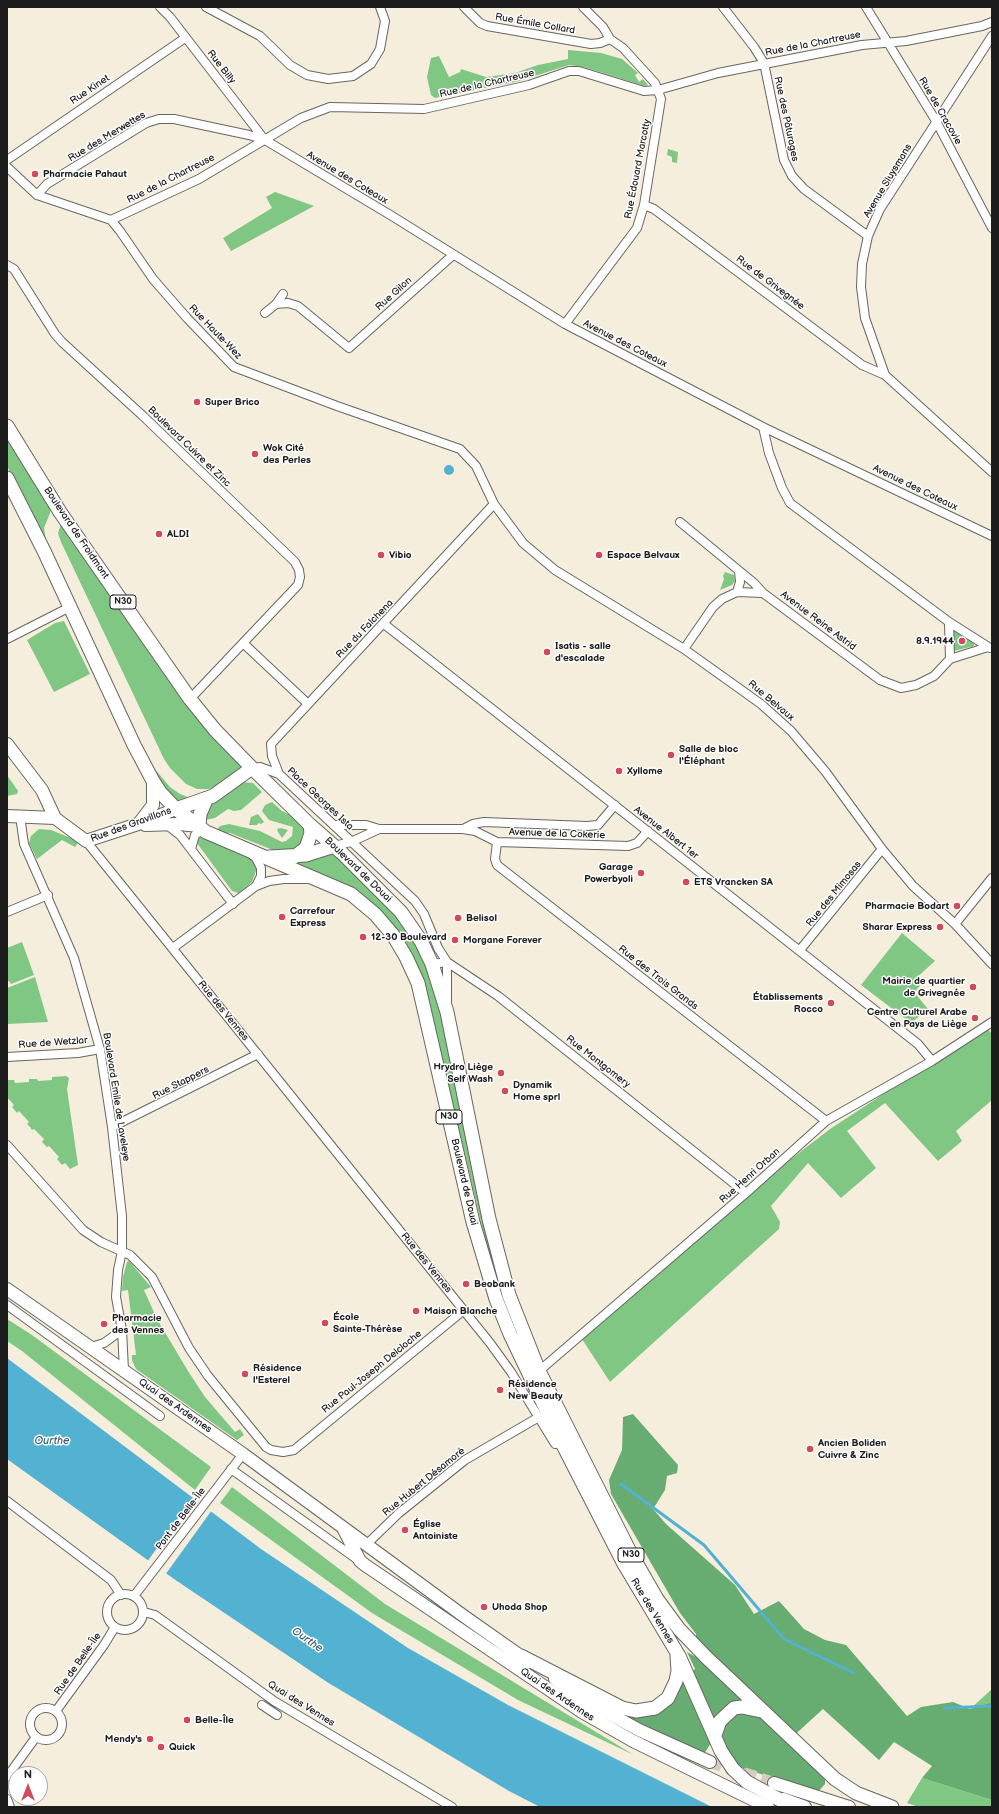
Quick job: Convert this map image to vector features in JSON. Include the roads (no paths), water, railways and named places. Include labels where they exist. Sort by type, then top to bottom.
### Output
[{"type":"main road","name":"Boulevard de Froidmont","points":[[7,426],[60,512],[190,699],[215,730],[252,768]]},
{"type":"main road","name":"N30","points":[[7,478],[44,552],[153,781],[176,809]]},
{"type":"main road","name":"Rue des Vennes","points":[[7,744],[42,790],[55,818],[86,841]]},
{"type":"main road","points":[[176,809],[208,798],[252,768]]},
{"type":"main road","name":"Boulevard de Douai","points":[[252,768],[401,912],[421,941],[432,964],[447,1012],[489,1219],[509,1295],[539,1371]]},
{"type":"main road","points":[[153,781],[153,805],[138,824],[149,826],[164,824],[202,829],[200,814],[208,798]]},
{"type":"main road","name":"Boulevard de Douai","points":[[176,809],[202,829],[247,851],[351,894],[375,914],[393,935],[406,957],[418,983],[473,1222],[496,1298],[510,1334],[562,1443]]},
{"type":"main road","name":"Rue des Gravillons","points":[[86,841],[138,824],[176,809]]},
{"type":"main road","points":[[7,816],[55,818]]},
{"type":"main road","points":[[294,857],[306,848],[311,833],[310,825]]},
{"type":"main road","points":[[262,856],[294,857],[306,855],[334,846]]},
{"type":"main road","name":"Quai des Ardennes","points":[[7,1289],[91,1346],[243,1454],[521,1656],[613,1716],[676,1748],[710,1762]]},
{"type":"main road","name":"Rue des Vennes","points":[[539,1371],[630,1552],[657,1599],[692,1643],[835,1779],[856,1794],[892,1807]]},
{"type":"main road","name":"Rue des Vennes","points":[[562,1443],[624,1564],[675,1649],[721,1751],[733,1769],[747,1782],[793,1807]]},
{"type":"main road","name":"Quai des Ardennes","points":[[341,1525],[360,1561],[592,1718],[633,1741],[769,1795],[849,1807]]},
{"type":"main road","points":[[521,1656],[622,1708],[636,1711],[656,1708],[668,1698],[673,1690],[678,1671],[675,1649]]},
{"type":"main road","points":[[715,1735],[720,1721],[734,1708],[751,1708],[763,1711]]},
{"type":"main road","points":[[769,1795],[805,1807]]},
{"type":"street","name":"Rue Billy","points":[[160,7],[170,17],[265,140]]},
{"type":"street","points":[[206,7],[260,36],[290,65],[307,74],[328,79],[353,76],[370,64],[380,49],[385,21],[380,7]]},
{"type":"street","name":"Rue Émile Collard","points":[[464,7],[480,23],[487,26],[590,44],[600,43],[610,39]]},
{"type":"street","points":[[583,7],[603,27],[610,39],[632,58],[655,83],[658,90]]},
{"type":"street","name":"Rue des Pâturages","points":[[723,7],[754,47],[764,63],[787,168],[796,182],[804,189],[868,236]]},
{"type":"street","name":"Rue de Cracovie","points":[[866,7],[936,121],[992,228]]},
{"type":"street","name":"Rue de la Chartreuse","points":[[111,220],[199,178],[301,118],[330,107],[424,109],[530,85],[569,71],[579,71],[644,91],[658,90],[718,73],[764,63],[919,38],[982,26],[992,22]]},
{"type":"street","name":"Avenue Sluysmans","points":[[992,36],[880,209],[868,236],[862,264],[862,304],[865,318],[885,375],[992,472]]},
{"type":"street","name":"Rue Kinet","points":[[7,160],[185,38]]},
{"type":"street","name":"Rue Édouard Marcotty","points":[[565,324],[633,233],[641,218],[661,99],[658,90]]},
{"type":"street","name":"Rue des Merwettes","points":[[37,195],[47,184],[146,122],[159,119],[189,122],[265,140]]},
{"type":"street","name":"Avenue des Coteaux","points":[[265,140],[392,216],[565,324],[763,427],[992,536]]},
{"type":"street","points":[[7,167],[37,195],[111,220]]},
{"type":"street","name":"Rue de Grivegnée","points":[[644,205],[654,209],[862,364],[885,375]]},
{"type":"street","name":"Rue Haute-Wez","points":[[111,220],[153,279],[187,318],[234,367],[337,406],[460,449],[476,466],[494,504]]},
{"type":"street","name":"Rue Gilon","points":[[276,304],[288,303],[298,306],[349,348],[453,255]]},
{"type":"street","name":"Boulevard Cuivre et Zinc","points":[[7,265],[14,269],[55,334],[62,342],[143,416],[295,562],[300,577],[298,585],[190,699]]},
{"type":"street","points":[[265,314],[276,304],[283,294]]},
{"type":"street","name":"Avenue Reine Astrid","points":[[763,427],[769,453],[782,488],[790,503],[950,622],[990,648]]},
{"type":"street","name":"Rue du Falchena","points":[[279,774],[272,756],[271,744],[307,703],[384,624],[494,504]]},
{"type":"street","name":"Rue Belvaux","points":[[494,504],[523,543],[554,570],[684,649],[761,704],[791,731],[825,771],[882,849],[913,886],[955,924],[992,964]]},
{"type":"street","name":"Avenue Reine Astrid","points":[[680,522],[763,593],[880,680],[893,686],[901,688],[925,682],[934,676],[950,659],[990,648]]},
{"type":"street","points":[[737,592],[740,582],[739,571]]},
{"type":"street","points":[[684,649],[713,606],[722,599],[737,592],[763,593]]},
{"type":"street","points":[[7,639],[70,607]]},
{"type":"street","points":[[950,622],[950,659]]},
{"type":"street","name":"Avenue Albert 1er","points":[[384,624],[918,1044],[932,1061]]},
{"type":"street","points":[[243,643],[307,703]]},
{"type":"street","name":"Place Georges Ista","points":[[252,768],[260,767],[279,774],[351,842]]},
{"type":"street","name":"Avenue de la Cokerie","points":[[464,829],[473,824],[484,822],[587,826],[598,825],[615,805]]},
{"type":"street","name":"Boulevard Emile de Laveleye","points":[[20,816],[24,844],[48,895],[74,958],[86,995],[100,1049],[112,1127],[122,1216],[122,1251],[116,1288],[122,1330],[124,1370]]},
{"type":"street","points":[[164,824],[177,831],[233,904]]},
{"type":"street","name":"Avenue de la Cokerie","points":[[334,825],[366,825],[379,829],[464,829],[475,831],[497,842],[628,846],[637,843],[648,831]]},
{"type":"street","points":[[191,849],[195,835],[202,829]]},
{"type":"street","name":"Avenue de la Cokerie","points":[[334,846],[351,842],[379,829]]},
{"type":"street","name":"Rue des Vennes","points":[[86,841],[490,1343],[555,1444],[562,1443]]},
{"type":"street","name":"Boulevard de Douai","points":[[351,842],[415,901],[424,914],[438,948],[447,962],[447,1012]]},
{"type":"street","name":"Rue des Trois Grands","points":[[497,842],[497,865],[826,1121]]},
{"type":"street","name":"Rue des Mimosas","points":[[800,950],[882,849]]},
{"type":"street","points":[[173,948],[256,886],[261,876],[261,868],[256,858],[247,851]]},
{"type":"street","points":[[955,924],[992,878]]},
{"type":"street","name":"Boulevard de Douai","points":[[256,886],[269,881],[284,879],[318,880]]},
{"type":"street","points":[[7,912],[48,895]]},
{"type":"street","points":[[432,964],[447,962]]},
{"type":"street","name":"Rue Montgomery","points":[[447,962],[498,996],[746,1193]]},
{"type":"street","name":"Rue Henri Orban","points":[[539,1371],[746,1193],[826,1121],[932,1061],[992,1022]]},
{"type":"street","name":"Rue de Wetzlar","points":[[7,1057],[78,1053],[100,1049]]},
{"type":"street","name":"Rue Stappers","points":[[112,1127],[258,1054]]},
{"type":"street","points":[[7,1145],[83,1230],[101,1242],[122,1251]]},
{"type":"street","name":"Rue Paul-Joseph Delcloche","points":[[122,1251],[130,1255],[152,1277],[189,1348],[208,1376],[266,1446],[271,1450],[283,1452],[294,1450],[464,1310]]},
{"type":"street","name":"Quai des Ardennes","points":[[7,1304],[160,1416]]},
{"type":"street","points":[[91,1346],[104,1342],[122,1330]]},
{"type":"street","name":"Rue Hubert Désamoré","points":[[367,1544],[399,1513],[465,1460],[539,1417]]},
{"type":"street","name":"Pont de Belle-Île","points":[[134,1596],[243,1454]]},
{"type":"street","name":"Quai des Ardennes","points":[[231,1469],[360,1561]]},
{"type":"street","points":[[7,1501],[111,1580],[121,1595]]},
{"type":"street","points":[[121,1595],[134,1596],[142,1604],[144,1612],[142,1621],[135,1628],[124,1631],[115,1627],[108,1618],[107,1611],[110,1603],[121,1595]]},
{"type":"street","name":"Quai des Vennes","points":[[144,1612],[155,1615],[274,1701],[452,1807]]},
{"type":"street","name":"Rue de Belle-Île","points":[[56,1711],[104,1645],[115,1627]]},
{"type":"street","points":[[262,1705],[277,1715]]},
{"type":"street","name":"Rue de Belle-Île","points":[[41,1708],[56,1711],[62,1720],[61,1732],[55,1738],[45,1740],[36,1737],[30,1728],[32,1716],[41,1708]]},
{"type":"street","points":[[7,1777],[36,1737]]},
{"type":"street","points":[[7,1799],[10,1807]]},
{"type":"water","points":[[449,465],[454,470],[449,475],[444,470]]},
{"type":"water","name":"Ourthe","points":[[7,1358],[261,1549],[408,1648],[508,1705],[712,1807],[540,1807],[509,1791],[327,1682],[174,1579],[7,1459]]},
{"type":"waterway","points":[[621,1484],[704,1545],[784,1639],[854,1673]]},
{"type":"waterway","points":[[945,1708],[992,1706]]},
{"type":"tunnel","points":[[710,1762],[774,1783]]},
{"type":"place","name":"Pharmacie Pahaut","points":[[35,174]]},
{"type":"place","name":"Super Brico","points":[[197,402]]},
{"type":"place","name":"Wok Cité des Perles","points":[[255,454]]},
{"type":"place","name":"ALDI","points":[[159,534]]},
{"type":"place","name":"Vibio","points":[[381,555]]},
{"type":"place","name":"Espace Belvaux","points":[[599,555]]},
{"type":"place","name":"8.9.1944","points":[[962,641]]},
{"type":"place","name":"Isatis - salle d'escalade","points":[[547,652]]},
{"type":"place","name":"Salle de bloc l'Éléphant","points":[[671,755]]},
{"type":"place","name":"Xyllome","points":[[619,771]]},
{"type":"place","name":"Garage Powerbyoli","points":[[641,873]]},
{"type":"place","name":"ETS Vrancken SA","points":[[686,882]]},
{"type":"place","name":"Pharmacie Bodart","points":[[957,906]]},
{"type":"place","name":"Carrefour Express","points":[[282,917]]},
{"type":"place","name":"Belisol","points":[[458,918]]},
{"type":"place","name":"Sharar Express","points":[[940,927]]},
{"type":"place","name":"12-30 Boulevard","points":[[363,937]]},
{"type":"place","name":"Morgane Forever","points":[[455,940]]},
{"type":"place","name":"Mairie de quartier de Grivegnée","points":[[973,987]]},
{"type":"place","name":"Établissements Rocco","points":[[831,1003]]},
{"type":"place","name":"Centre Culturel Arabe en Pays de Liège","points":[[975,1018]]},
{"type":"place","name":"Hrydro Liège Self Wash","points":[[501,1073]]},
{"type":"place","name":"Dynamik Home sprl","points":[[505,1091]]},
{"type":"place","name":"Beobank","points":[[466,1284]]},
{"type":"place","name":"Maison Blanche","points":[[416,1311]]},
{"type":"place","name":"École Sainte-Thérèse","points":[[325,1323]]},
{"type":"place","name":"Pharmacie des Vennes","points":[[104,1324]]},
{"type":"place","name":"Résidence l'Esterel","points":[[245,1374]]},
{"type":"place","name":"Résidence New Beauty","points":[[500,1390]]},
{"type":"place","name":"Ancien Boliden Cuivre & Zinc","points":[[810,1449]]},
{"type":"place","name":"Église Antoiniste","points":[[405,1530]]},
{"type":"place","name":"Uhoda Shop","points":[[484,1607]]},
{"type":"place","name":"Belle-Île","points":[[187,1720]]},
{"type":"place","name":"Mendy's","points":[[150,1739]]},
{"type":"place","name":"Quick","points":[[161,1747]]}]
